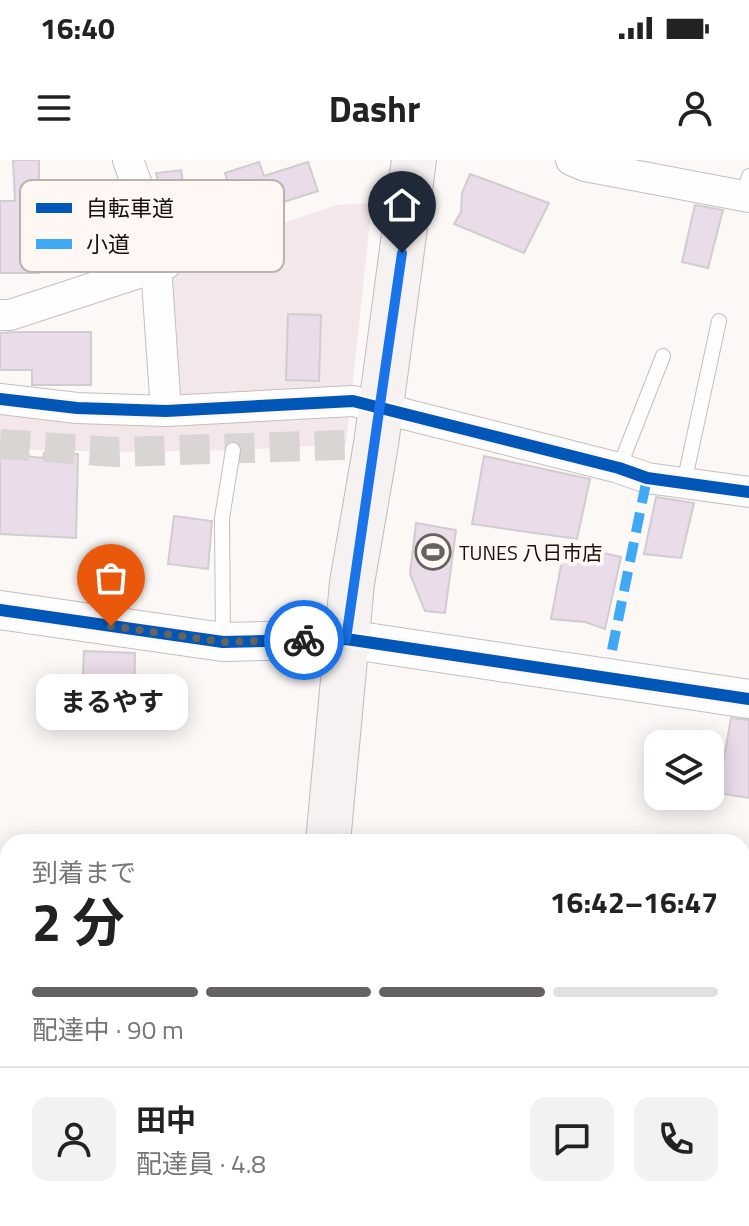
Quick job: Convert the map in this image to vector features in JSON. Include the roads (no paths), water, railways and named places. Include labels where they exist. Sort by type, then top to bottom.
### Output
[{"type":"main road","points":[[329,834],[346,639],[414,160]]},
{"type":"street","points":[[128,160],[135,180]]},
{"type":"street","points":[[571,160],[585,166],[747,190]]},
{"type":"street","points":[[0,315],[10,315],[79,294],[140,272]]},
{"type":"street","points":[[156,272],[166,411]]},
{"type":"street","points":[[0,399],[77,408],[166,411],[341,401],[381,408],[619,468],[647,478],[749,492]]},
{"type":"street","points":[[0,610],[223,642],[346,639],[749,699]]},
{"type":"lane","points":[[684,483],[719,321]]},
{"type":"lane","points":[[619,468],[663,356]]},
{"type":"lane","points":[[223,642],[222,518],[233,450]]},
{"type":"tunnel","points":[[0,444],[115,452],[376,444]]},
{"type":"place","name":"TUNES 八日市店","points":[[433,552]]},
{"type":"place","name":"まるやす","points":[[111,626]]}]
